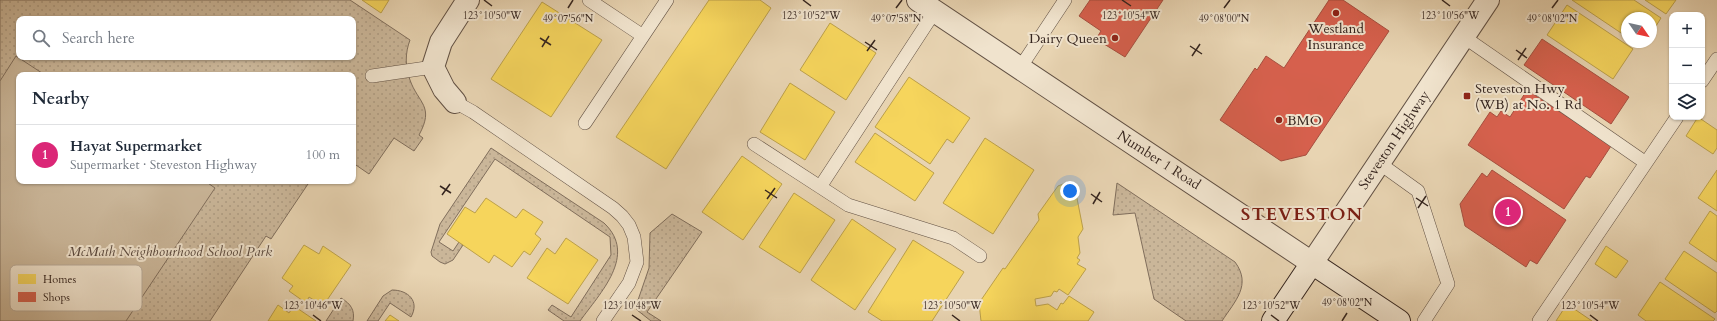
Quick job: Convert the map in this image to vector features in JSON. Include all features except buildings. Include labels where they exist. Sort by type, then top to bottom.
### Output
[{"type":"street","points":[[455,102],[444,90],[433,67],[440,42],[468,0]]},
{"type":"street","name":"Steveston Highway","points":[[1274,321],[1488,0]]},
{"type":"street","name":"Number 1 Road","points":[[927,6],[1399,321]]},
{"type":"lane","points":[[589,0],[643,36]]},
{"type":"lane","points":[[585,123],[667,0]]},
{"type":"lane","points":[[1020,68],[1065,0]]},
{"type":"lane","points":[[820,187],[927,6]]},
{"type":"lane","points":[[1464,37],[1646,163]]},
{"type":"lane","points":[[1705,77],[1717,59]]},
{"type":"lane","points":[[372,76],[433,67]]},
{"type":"lane","points":[[455,102],[473,112],[595,195],[622,216],[629,225],[634,237],[637,262],[629,283],[603,321]]},
{"type":"lane","points":[[1539,321],[1675,120]]},
{"type":"lane","points":[[754,144],[848,205],[952,238],[980,256]]},
{"type":"lane","points":[[1379,163],[1418,191],[1448,284],[1424,321]]},
{"type":"green space","name":"McMath Neighbourhood School Park","points":[[0,0],[350,0],[410,40],[406,55],[406,65],[413,88],[424,105],[424,125],[419,135],[423,138],[414,151],[394,138],[369,174],[356,165],[356,72],[16,72],[16,184],[308,184],[271,239],[266,236],[210,321],[0,321]]},
{"type":"green space","points":[[16,56],[16,60],[22,60],[40,72],[16,72],[16,184],[209,184],[215,188],[142,297],[142,265],[10,265],[10,311],[133,311],[126,321],[0,321],[0,81]]},
{"type":"green space","points":[[491,148],[604,223],[614,235],[617,248],[617,261],[612,274],[580,321],[564,321],[548,310],[552,305],[571,317],[611,255],[610,237],[495,159],[439,242],[453,251],[459,242],[463,245],[453,260],[445,264],[432,256],[431,252],[440,224]]},
{"type":"green space","points":[[1117,183],[1235,262],[1240,270],[1242,286],[1236,300],[1222,321],[1186,321],[1154,299],[1135,213],[1113,215]]},
{"type":"green space","points":[[672,214],[702,232],[647,312],[661,321],[651,321],[637,310],[637,303],[649,268],[650,233]]},
{"type":"green space","points":[[392,290],[403,292],[411,298],[414,306],[411,317],[390,303],[378,321],[367,321],[383,296]]},
{"type":"green space","points":[[341,298],[352,308],[353,321],[326,321]]},
{"type":"place","name":"Westland Insurance","points":[[1336,13]]},
{"type":"place","name":"Dairy Queen","points":[[1115,38]]},
{"type":"place","name":"Steveston Hwy (WB) at No. 1 Rd","points":[[1467,96]]},
{"type":"place","name":"BMO","points":[[1279,120]]},
{"type":"place","name":"Hayat Supermarket","points":[[1508,212]]},
{"type":"district","name":"STEVESTON","points":[[1302,214]]}]
